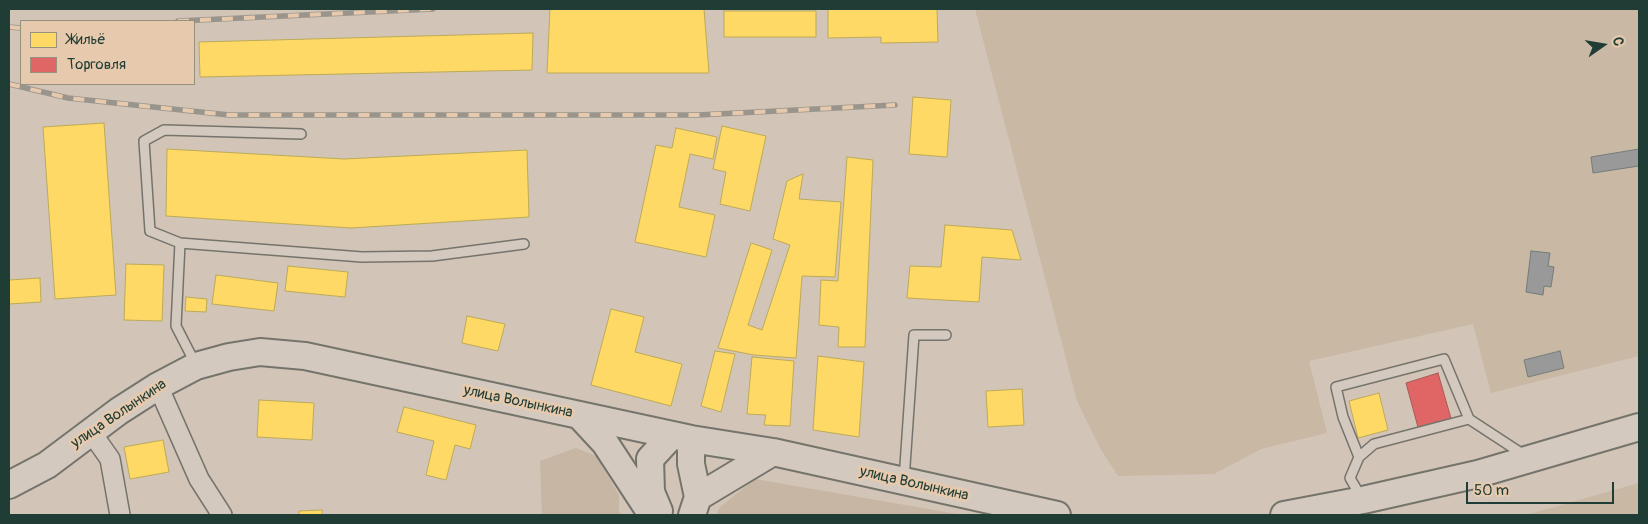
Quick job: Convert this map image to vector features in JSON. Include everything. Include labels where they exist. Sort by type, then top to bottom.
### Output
[{"type":"street","name":"улица Волынкина","points":[[9,485],[47,465],[119,411],[158,386],[196,366],[229,357],[260,352],[305,356],[682,437],[773,452],[1057,515]]},
{"type":"street","points":[[158,386],[198,478],[222,515]]},
{"type":"street","points":[[579,415],[605,443],[652,515]]},
{"type":"street","points":[[1284,515],[1363,500],[1478,474],[1639,427]]},
{"type":"street","points":[[91,432],[110,459],[120,515]]},
{"type":"street","points":[[661,515],[651,492],[650,459],[682,437],[691,464],[695,506],[773,452]]},
{"type":"lane","points":[[301,134],[164,130],[144,141],[150,231],[180,243],[362,257],[432,256],[524,244]]},
{"type":"lane","points":[[180,243],[176,326],[196,366]]},
{"type":"lane","points":[[904,482],[914,335],[946,335]]},
{"type":"lane","points":[[1358,457],[1343,417],[1336,387],[1444,359],[1468,419],[1531,459]]},
{"type":"lane","points":[[1363,500],[1350,478],[1358,457],[1374,444],[1468,419]]},
{"type":"shaded area","points":[[975,9],[1639,9],[1639,356],[1491,393],[1473,324],[1309,361],[1327,433],[1261,449],[1214,474],[1118,476],[1100,448],[1077,401]]},
{"type":"shaded area","points":[[576,448],[596,456],[619,495],[619,511],[621,515],[542,515],[540,461]]},
{"type":"shaded area","points":[[755,479],[963,515],[716,515],[720,507]]},
{"type":"shaded area","points":[[1639,483],[1639,515],[1526,515]]},
{"type":"building: Жильё","points":[[550,9],[704,9],[709,73],[547,73]]},
{"type":"building: Жильё","points":[[828,9],[937,9],[938,42],[881,43],[881,37],[828,38]]},
{"type":"building: Жильё","points":[[724,11],[816,11],[816,37],[724,37]]},
{"type":"building: Жильё","points":[[533,33],[532,70],[200,77],[199,42]]},
{"type":"building: Жильё","points":[[913,97],[951,100],[947,157],[909,154]]},
{"type":"building: Жильё","points":[[104,123],[116,295],[55,299],[43,127]]},
{"type":"building: Жильё","points":[[722,126],[766,136],[750,211],[720,204],[726,172],[713,169]]},
{"type":"building: Жильё","points":[[676,128],[717,137],[713,159],[690,154],[679,207],[715,215],[706,257],[635,242],[656,145],[672,148]]},
{"type":"building: Жильё","points":[[167,149],[344,159],[527,150],[529,217],[351,228],[166,216]]},
{"type":"building: Жильё","points":[[847,157],[873,160],[865,347],[838,347],[839,327],[819,325],[821,280],[838,281]]},
{"type":"building: Жильё","points":[[803,174],[799,199],[841,202],[835,277],[802,276],[796,358],[754,355],[718,348],[751,243],[772,250],[748,325],[762,330],[790,245],[773,239],[787,181]]},
{"type":"building: Жильё","points":[[945,225],[1012,230],[1021,260],[982,257],[979,302],[907,298],[910,266],[941,267]]},
{"type":"building: Жильё","points":[[126,264],[164,265],[162,321],[124,320]]},
{"type":"building: Жильё","points":[[288,266],[348,272],[345,297],[285,291]]},
{"type":"building: Жильё","points":[[216,275],[278,283],[274,311],[212,304]]},
{"type":"building: Жильё","points":[[40,278],[41,302],[9,304],[9,280]]},
{"type":"building: Жильё","points":[[186,297],[207,299],[206,312],[185,311]]},
{"type":"building: Жильё","points":[[611,309],[644,317],[635,352],[682,364],[671,406],[591,385]]},
{"type":"building: Жильё","points":[[467,316],[505,324],[498,351],[462,343]]},
{"type":"building: Жильё","points":[[715,351],[735,354],[721,412],[701,406]]},
{"type":"building: Жильё","points":[[818,356],[864,362],[859,437],[813,430]]},
{"type":"building: Жильё","points":[[752,357],[794,361],[790,426],[764,425],[766,415],[747,414]]},
{"type":"building: Жильё","points":[[1022,389],[1024,425],[988,427],[986,391]]},
{"type":"building: Жильё","points":[[1379,393],[1388,430],[1358,438],[1349,401]]},
{"type":"building: Жильё","points":[[259,400],[314,403],[312,440],[257,437]]},
{"type":"building: Жильё","points":[[404,407],[476,425],[470,449],[455,445],[446,480],[426,475],[434,441],[397,432]]},
{"type":"building: Жильё","points":[[163,440],[169,472],[130,479],[124,447]]},
{"type":"building: Жильё","points":[[322,510],[322,515],[299,515],[299,511]]},
{"type":"building: Торговля","points":[[1438,373],[1452,422],[1419,431],[1406,383]]},
{"type":"building: Промзона","points":[[1639,149],[1639,166],[1593,173],[1591,157]]},
{"type":"building: Промзона","points":[[1531,251],[1550,253],[1548,266],[1554,267],[1551,287],[1544,286],[1543,295],[1526,292]]},
{"type":"building: Промзона","points":[[1560,351],[1564,368],[1528,377],[1524,360]]},
{"type":"railway","points":[[195,20],[433,9]]},
{"type":"railway","points":[[9,27],[20,28]]},
{"type":"railway","points":[[9,84],[68,98],[229,115],[698,115],[895,105]]}]
